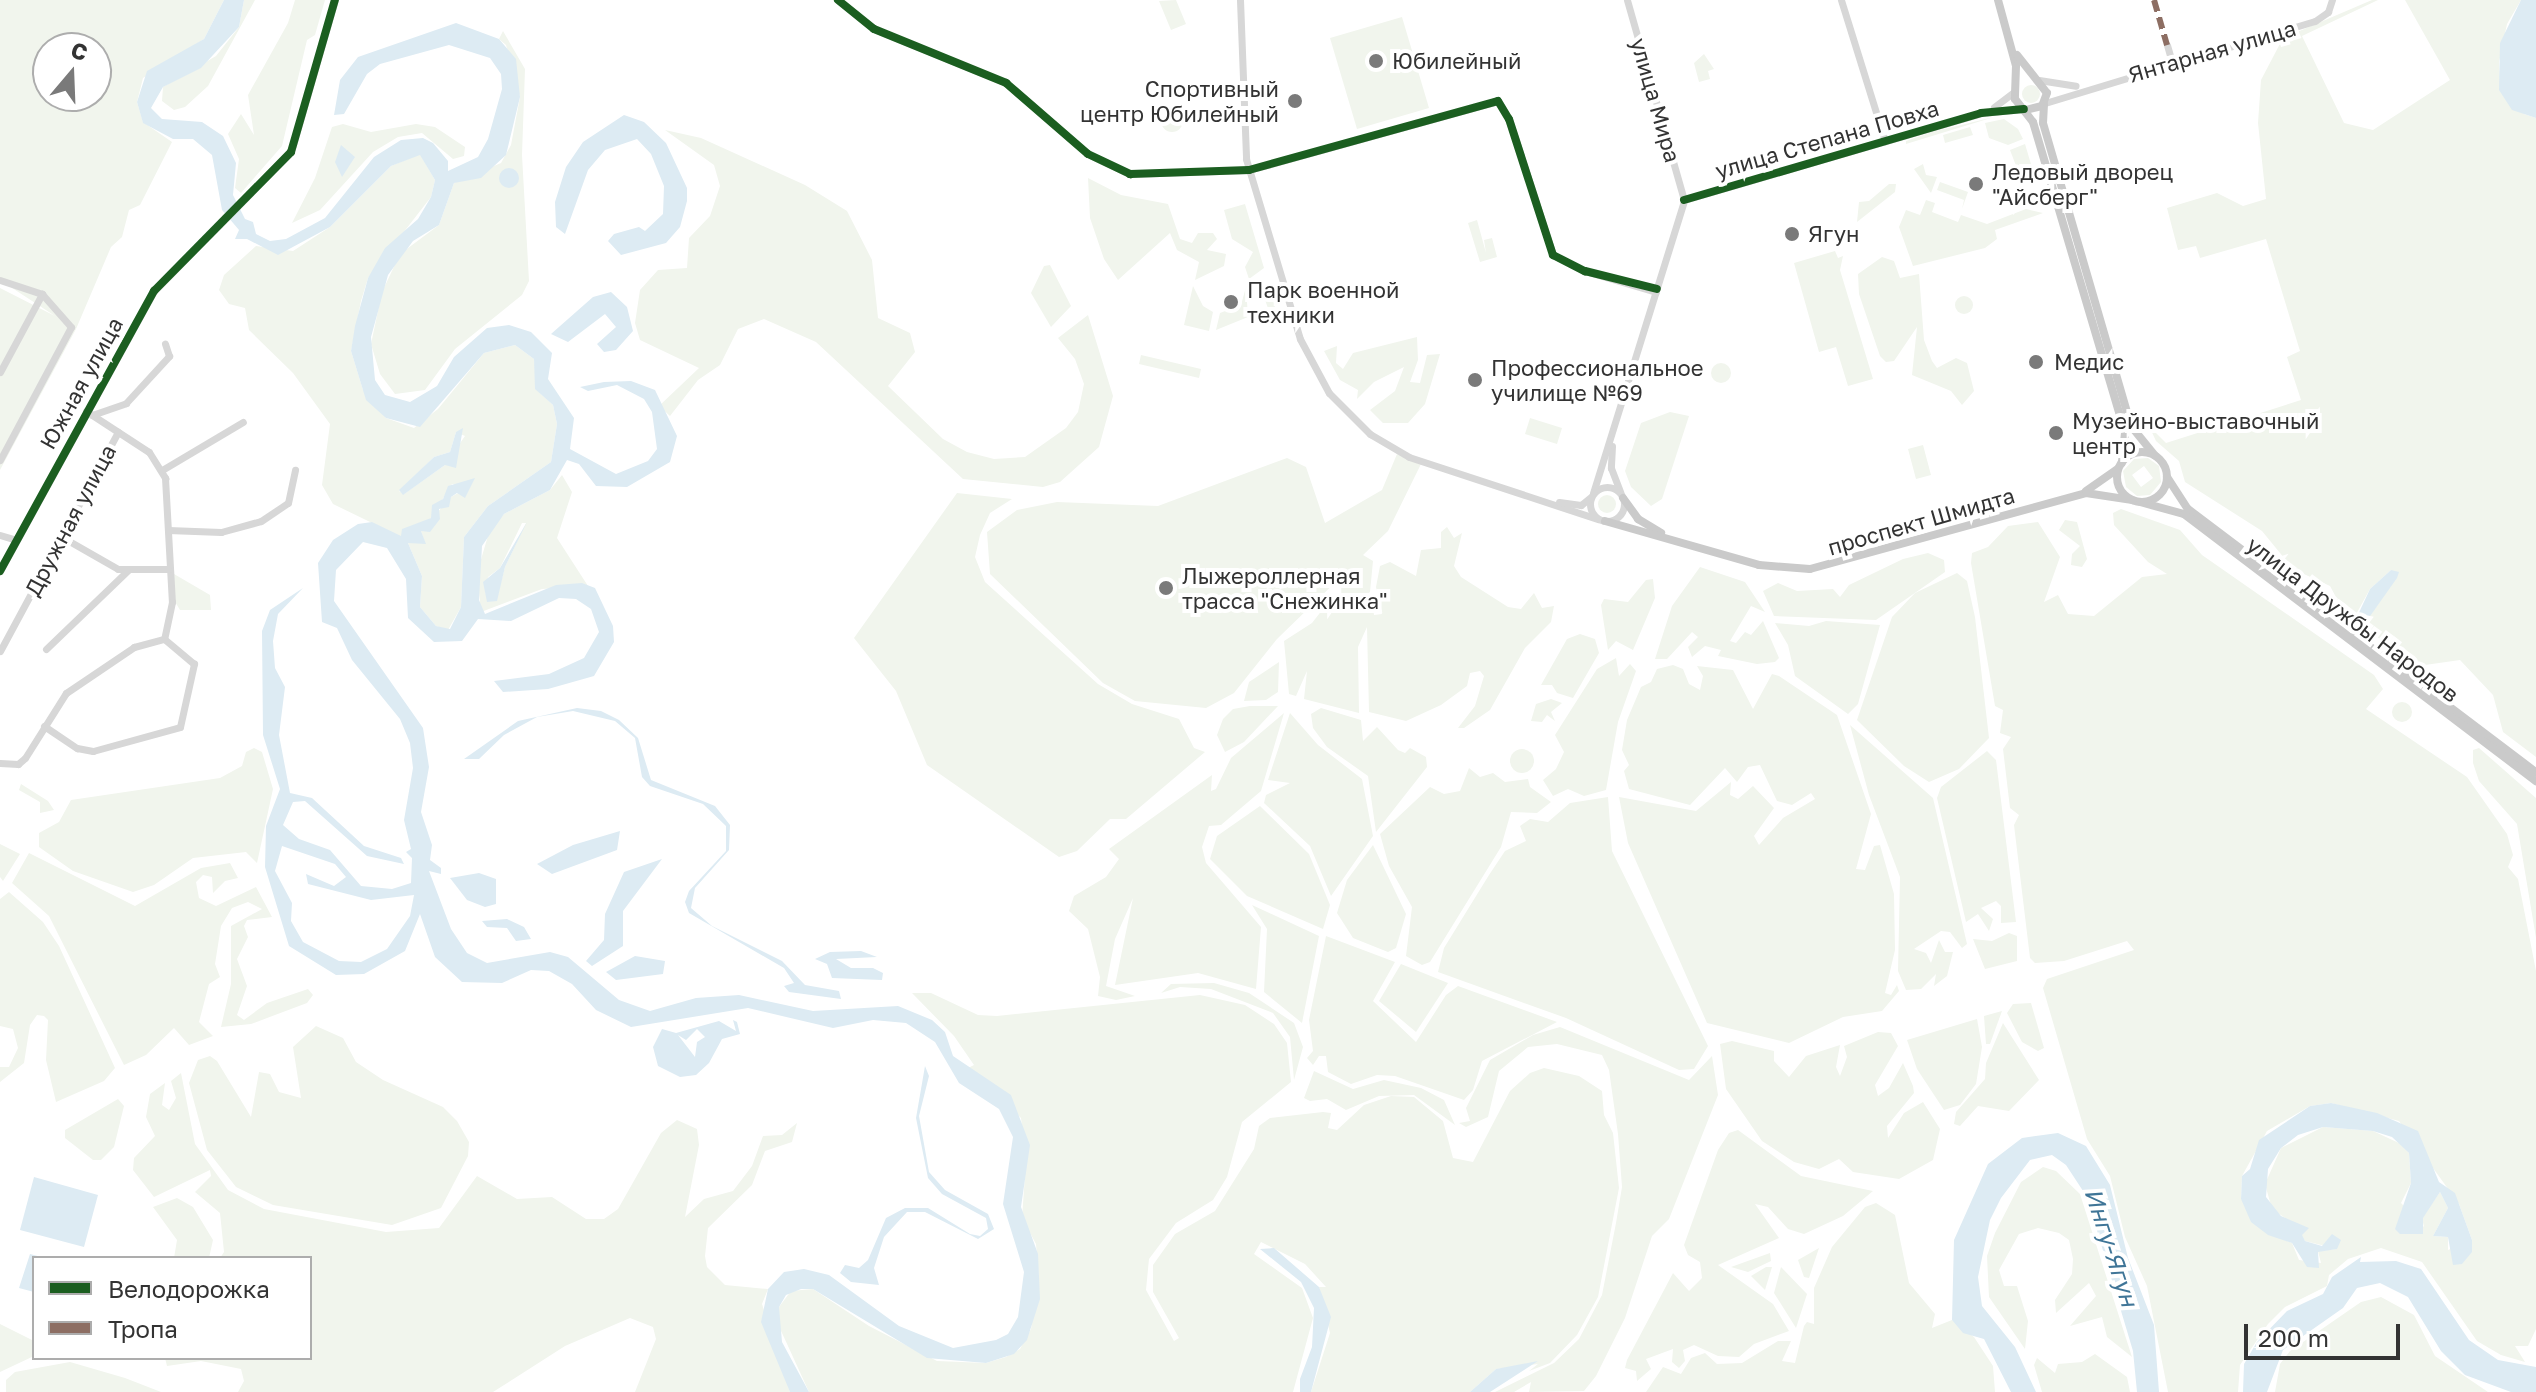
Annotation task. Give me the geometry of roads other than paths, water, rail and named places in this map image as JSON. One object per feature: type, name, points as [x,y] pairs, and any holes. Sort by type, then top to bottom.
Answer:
[{"type":"main road","points":[[1998,0],[2012,48],[2015,89],[2033,122],[2125,433],[2118,484],[2136,501],[2160,494],[2167,477],[2131,426],[2043,123],[2047,90],[2012,48]]},
{"type":"main road","points":[[2015,89],[2023,80],[2038,80]]},
{"type":"main road","points":[[2024,109],[2044,104]]},
{"type":"main road","points":[[2121,464],[2137,453],[2155,456]]},
{"type":"main road","name":"проспект Шмидта","points":[[1601,520],[1759,565],[1819,568],[2073,496],[2102,483],[2121,464]]},
{"type":"main road","name":"улица Дружбы Народов","points":[[2167,477],[2188,509],[2536,772]]},
{"type":"main road","name":"проспект Шмидта","points":[[2073,496],[2105,493],[2136,501]]},
{"type":"main road","name":"проспект Шмидта","points":[[1622,496],[1643,523],[1684,544]]},
{"type":"main road","name":"улица Дружбы Народов","points":[[2136,501],[2184,514],[2536,781]]},
{"type":"street","name":"Южная улица","points":[[0,571],[154,291],[215,227],[252,195],[295,144],[335,0]]},
{"type":"street","points":[[838,0],[874,29],[1012,86],[1088,154],[1112,168],[1150,175],[1249,170],[1488,100],[1501,103],[1553,255],[1585,271],[1656,292]]},
{"type":"street","points":[[1240,0],[1249,170],[1300,339],[1337,402],[1370,434],[1409,457],[1601,520],[1620,515],[1622,496],[1611,468],[1614,433]]},
{"type":"street","name":"улица Мира","points":[[1627,0],[1684,200]]},
{"type":"street","points":[[1841,0],[1885,141]]},
{"type":"street","name":"Янтарная улица","points":[[2094,84],[2315,21],[2328,12],[2332,0]]},
{"type":"street","points":[[2167,45],[2172,63]]},
{"type":"street","points":[[2038,80],[2063,86],[2094,84]]},
{"type":"street","points":[[2044,104],[2094,84]]},
{"type":"street","points":[[1981,113],[2004,103],[2015,89]]},
{"type":"street","points":[[1981,113],[2024,109]]},
{"type":"street","name":"улица Степана Повха","points":[[1684,200],[1981,113]]},
{"type":"street","points":[[1601,520],[1590,509],[1593,494],[1684,200]]},
{"type":"street","points":[[0,460],[71,332],[69,320],[42,294],[1,282]]},
{"type":"street","points":[[0,372],[42,294]]},
{"type":"street","name":"Дружная улица","points":[[89,413],[126,403],[169,356],[165,344]]},
{"type":"street","points":[[89,413],[149,452],[162,470],[171,615],[164,639]]},
{"type":"street","points":[[162,470],[243,422]]},
{"type":"street","name":"Дружная улица","points":[[0,651],[118,432]]},
{"type":"street","points":[[168,530],[221,532],[261,521],[288,503],[295,470]]},
{"type":"street","points":[[1526,494],[1574,505],[1608,487],[1622,496]]},
{"type":"street","points":[[0,535],[16,540]]},
{"type":"street","points":[[62,537],[112,567],[128,570],[168,569]]},
{"type":"street","points":[[46,649],[128,570]]},
{"type":"street","points":[[44,726],[77,748],[93,751],[177,730],[186,716],[194,664],[164,639]]},
{"type":"street","points":[[2,763],[25,758],[71,690],[139,644],[164,639]]},
{"type":"water","points":[[224,0],[244,0],[239,27],[201,68],[163,87],[151,108],[162,119],[202,122],[223,136],[236,163],[233,195],[245,219],[253,222],[256,234],[270,241],[286,239],[325,218],[374,157],[401,140],[423,138],[433,143],[448,161],[448,171],[478,157],[488,139],[502,89],[501,74],[490,58],[449,45],[380,64],[367,74],[344,114],[334,115],[340,80],[358,57],[456,23],[499,39],[516,59],[520,97],[506,155],[481,178],[454,183],[439,225],[413,241],[388,275],[371,337],[375,380],[385,395],[410,402],[437,386],[454,357],[487,328],[509,325],[531,332],[552,353],[548,379],[574,418],[570,449],[616,474],[648,461],[657,449],[652,412],[644,399],[617,385],[588,391],[580,387],[604,382],[631,381],[655,390],[677,436],[670,462],[627,487],[596,486],[579,464],[567,460],[550,490],[504,514],[482,546],[479,600],[485,614],[556,585],[582,583],[595,588],[613,626],[614,642],[594,676],[548,689],[503,692],[494,681],[549,674],[584,658],[599,632],[591,609],[576,599],[559,598],[511,621],[478,619],[462,641],[434,642],[408,618],[406,579],[387,548],[363,542],[336,570],[334,601],[423,728],[429,767],[421,812],[432,845],[430,860],[441,868],[441,874],[429,871],[451,929],[467,953],[487,963],[550,952],[568,957],[619,1000],[650,1011],[696,998],[739,995],[813,1011],[898,1006],[932,1020],[945,1032],[953,1056],[1011,1095],[1030,1145],[1021,1207],[1038,1254],[1040,1299],[1027,1340],[1014,1354],[986,1363],[927,1358],[813,1289],[801,1289],[786,1295],[779,1307],[782,1342],[809,1392],[790,1392],[761,1322],[768,1289],[784,1272],[804,1269],[829,1275],[899,1326],[953,1348],[996,1340],[1008,1334],[1018,1317],[1024,1272],[1003,1204],[1013,1137],[999,1109],[959,1083],[935,1042],[906,1023],[873,1020],[833,1028],[748,1008],[631,1027],[596,1010],[572,984],[549,971],[531,970],[502,983],[462,982],[435,957],[420,914],[405,951],[364,974],[336,975],[289,946],[265,867],[266,826],[280,789],[263,735],[262,631],[270,610],[303,588],[278,614],[273,641],[275,668],[285,687],[279,735],[290,793],[312,798],[364,846],[401,858],[404,864],[367,856],[305,801],[293,802],[283,825],[299,839],[330,850],[361,886],[392,889],[411,883],[412,858],[406,852],[411,849],[404,820],[413,768],[410,743],[400,719],[352,660],[337,628],[322,622],[318,563],[333,540],[358,524],[372,522],[401,536],[402,529],[431,518],[432,505],[443,499],[448,486],[475,478],[465,498],[457,493],[451,497],[449,507],[439,509],[440,519],[430,532],[421,531],[426,544],[408,543],[422,576],[420,607],[436,626],[450,629],[461,607],[464,537],[488,506],[551,462],[557,424],[553,405],[535,389],[534,359],[515,345],[484,353],[420,427],[386,418],[366,400],[351,351],[368,278],[385,248],[418,219],[431,197],[435,180],[420,155],[391,166],[330,227],[278,255],[247,239],[235,239],[239,230],[222,210],[212,155],[193,139],[173,139],[143,123],[137,102],[147,71],[204,39]],"holes":[[[282,846],[335,864],[346,877],[334,886],[306,874],[308,884],[371,900],[414,895],[410,916],[387,949],[361,962],[339,961],[303,942],[291,921],[292,903],[275,871]]]},
{"type":"water","points":[[2521,0],[2536,0],[2536,118],[2512,110],[2499,90],[2500,43]]},
{"type":"water","points":[[624,115],[644,122],[666,143],[687,188],[687,201],[680,227],[666,243],[621,255],[608,241],[614,234],[639,227],[645,231],[663,214],[664,186],[651,154],[637,139],[605,150],[588,170],[565,234],[556,227],[555,202],[566,167],[583,142]]},
{"type":"water","points":[[341,145],[355,157],[342,177],[335,162]]},
{"type":"water","points":[[509,168],[516,171],[519,178],[516,185],[509,188],[502,185],[499,178],[502,171]]},
{"type":"water","points":[[611,292],[627,307],[633,331],[616,350],[604,352],[597,344],[616,327],[605,314],[568,342],[551,334],[593,297]]},
{"type":"water","points":[[463,428],[456,468],[445,465],[403,495],[399,490],[434,457],[450,452],[456,432]]},
{"type":"water","points":[[527,522],[505,567],[497,601],[487,602],[483,582],[500,568]]},
{"type":"water","points":[[2391,570],[2399,572],[2397,578],[2368,619],[2355,621],[2370,589]]},
{"type":"water","points":[[577,708],[601,711],[619,720],[638,738],[651,780],[715,806],[730,825],[729,850],[695,888],[691,908],[712,926],[782,961],[805,985],[839,991],[841,999],[789,992],[784,986],[794,983],[784,968],[689,913],[685,902],[689,891],[726,851],[726,826],[703,804],[650,786],[642,777],[635,738],[615,721],[573,711],[537,717],[504,735],[479,759],[464,759],[518,721]]},
{"type":"water","points":[[620,831],[617,850],[552,874],[537,864],[573,845]]},
{"type":"water","points":[[662,859],[623,911],[623,946],[592,966],[586,961],[604,940],[605,914],[624,872]]},
{"type":"water","points":[[479,873],[496,879],[496,904],[485,907],[467,900],[450,878]]},
{"type":"water","points":[[507,919],[524,927],[531,939],[516,941],[507,928],[487,927],[482,921]]},
{"type":"water","points":[[861,951],[877,957],[836,959],[851,968],[873,968],[883,973],[882,980],[832,978],[827,964],[815,959],[830,952]]},
{"type":"water","points":[[635,956],[665,961],[663,974],[616,980],[606,972]]},
{"type":"water","points":[[733,1020],[737,1022],[740,1034],[722,1039],[709,1063],[696,1075],[680,1077],[658,1066],[653,1047],[662,1029],[676,1033],[719,1021],[736,1031]],"holes":[[[697,1029],[705,1037],[697,1042],[695,1057],[678,1035],[686,1040]]]},
{"type":"water","points":[[925,1066],[929,1076],[919,1116],[929,1172],[945,1190],[988,1214],[994,1229],[978,1239],[925,1212],[907,1212],[884,1237],[874,1268],[879,1285],[851,1282],[840,1273],[845,1265],[859,1268],[868,1260],[886,1218],[905,1208],[928,1208],[970,1234],[980,1236],[988,1229],[986,1218],[942,1194],[928,1178],[916,1118]]},
{"type":"water","points":[[2331,1103],[2377,1113],[2418,1131],[2439,1182],[2455,1193],[2472,1240],[2472,1252],[2462,1264],[2453,1265],[2448,1237],[2433,1236],[2448,1208],[2440,1192],[2423,1218],[2423,1234],[2400,1234],[2395,1229],[2411,1183],[2409,1153],[2392,1137],[2373,1131],[2323,1127],[2298,1135],[2281,1148],[2268,1169],[2266,1197],[2281,1216],[2309,1228],[2302,1235],[2305,1241],[2322,1246],[2332,1234],[2341,1240],[2337,1249],[2318,1252],[2319,1268],[2307,1267],[2292,1243],[2268,1235],[2251,1222],[2241,1199],[2242,1176],[2250,1169],[2259,1140],[2310,1106]]},
{"type":"water","name":"Ингу-Ягун","points":[[2058,1133],[2086,1146],[2110,1185],[2128,1258],[2154,1325],[2159,1392],[2137,1392],[2133,1351],[2087,1197],[2066,1165],[2052,1155],[2030,1160],[2001,1198],[1990,1220],[1978,1277],[1982,1306],[2015,1347],[2036,1392],[2011,1392],[1984,1339],[1963,1333],[1952,1320],[1954,1240],[1988,1164],[2022,1138]]},
{"type":"water","points":[[34,1177],[98,1195],[84,1247],[20,1230]]},
{"type":"water","points":[[1274,1248],[1319,1287],[1331,1317],[1311,1392],[1300,1392],[1300,1379],[1312,1347],[1314,1308],[1301,1282],[1260,1249]]},
{"type":"water","points":[[30,1254],[38,1256],[32,1256],[32,1291],[19,1288]]},
{"type":"water","points":[[2361,1257],[2360,1262],[2396,1261],[2421,1269],[2469,1340],[2498,1360],[2536,1367],[2536,1392],[2511,1392],[2465,1375],[2441,1351],[2408,1297],[2380,1283],[2357,1288],[2343,1308],[2283,1350],[2267,1392],[2243,1392],[2244,1364],[2257,1342],[2287,1311],[2323,1294],[2332,1277]]},
{"type":"water","points":[[1538,1361],[1490,1392],[1470,1392],[1496,1369]]},
{"type":"place","name":"Юбилейный","points":[[1376,61]]},
{"type":"place","name":"Спортивный центр Юбилейный","points":[[1295,101]]},
{"type":"place","name":"Ледовый дворец \"Айсберг\"","points":[[1976,184]]},
{"type":"place","name":"Ягун","points":[[1792,234]]},
{"type":"place","name":"Парк военной техники","points":[[1231,302]]},
{"type":"place","name":"Медис","points":[[2036,362]]},
{"type":"place","name":"Профессиональное училище №69","points":[[1475,380]]},
{"type":"place","name":"Музейно-выставочный центр","points":[[2056,433]]},
{"type":"place","name":"Лыжероллерная трасса \"Снежинка\"","points":[[1166,588]]}]
